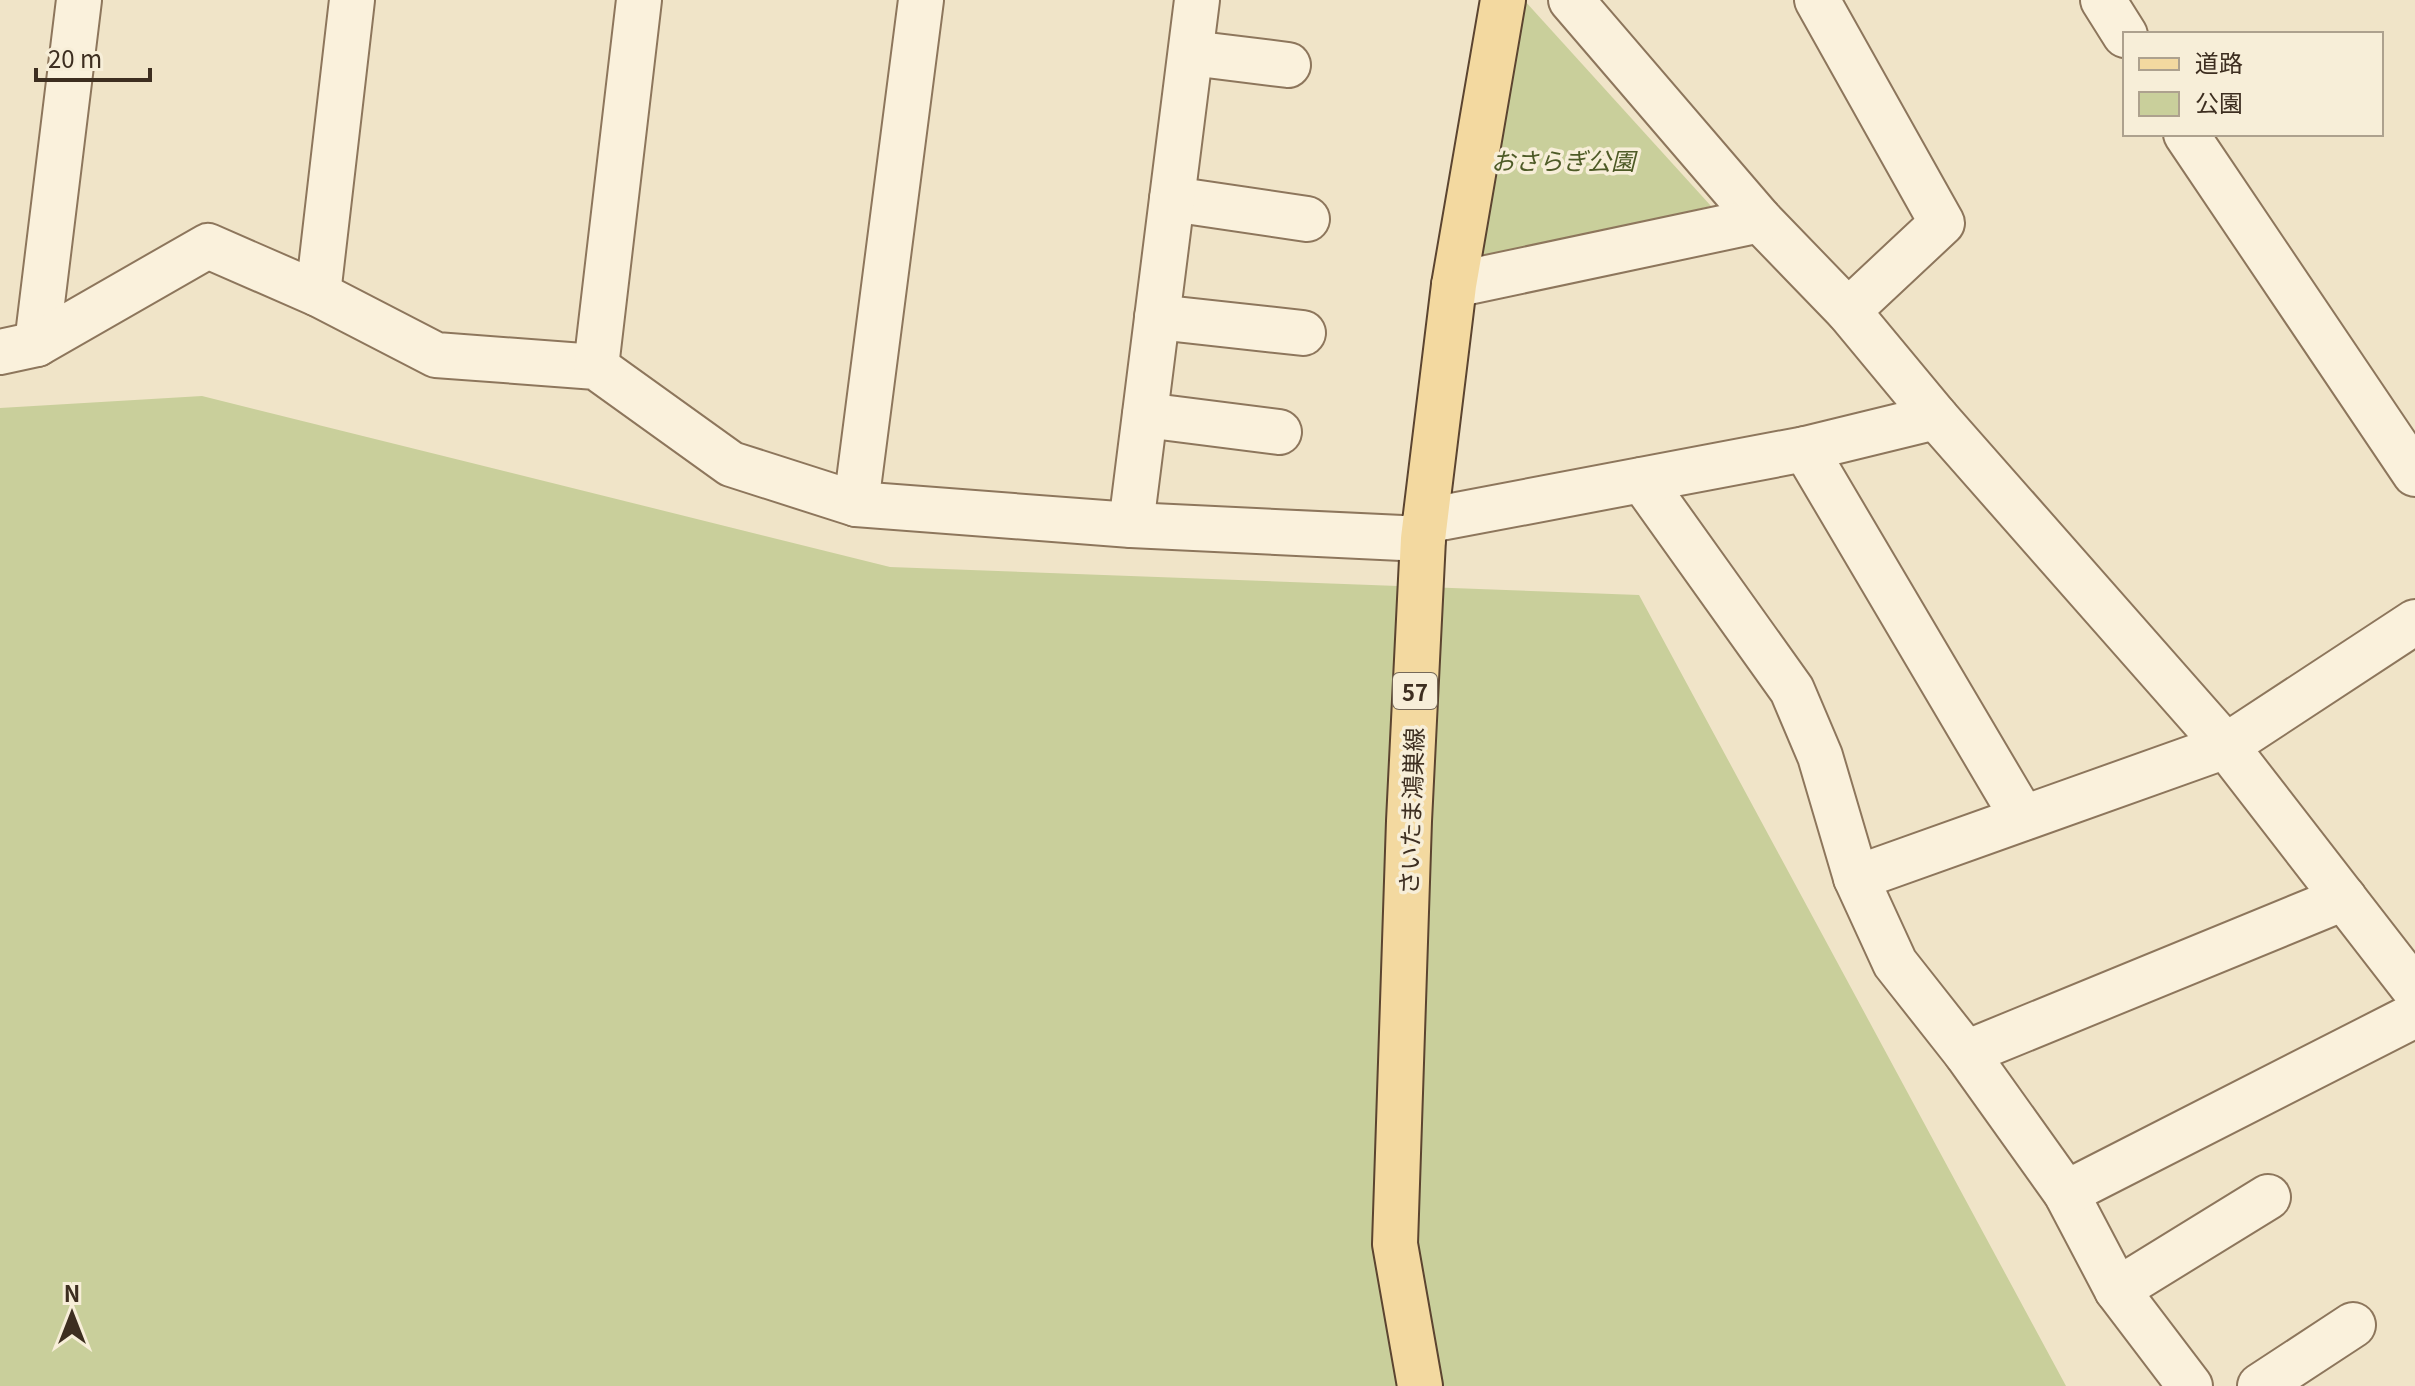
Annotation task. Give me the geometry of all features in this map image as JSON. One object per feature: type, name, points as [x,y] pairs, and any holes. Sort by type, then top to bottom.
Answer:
[{"type":"main road","name":"さいたま鴻巣線","points":[[1420,1386],[1395,1244],[1409,821],[1424,530],[1454,285],[1503,0]]},
{"type":"street","points":[[18,348],[79,0]]},
{"type":"street","points":[[318,294],[352,0]]},
{"type":"street","points":[[596,367],[639,0]]},
{"type":"street","points":[[856,504],[921,0]]},
{"type":"street","points":[[1131,525],[1197,0]]},
{"type":"street","points":[[1571,0],[1760,220],[1848,311],[1936,417],[2226,746],[2415,990]]},
{"type":"street","points":[[1817,0],[1942,223],[1848,311]]},
{"type":"street","points":[[2103,0],[2123,32]]},
{"type":"street","points":[[1191,53],[1288,65]]},
{"type":"street","points":[[2187,136],[2415,474]]},
{"type":"street","points":[[1172,199],[1307,219]]},
{"type":"street","points":[[1454,285],[1760,220]]},
{"type":"street","points":[[18,348],[208,246],[318,294],[436,355],[596,367],[731,464],[856,504],[1131,525],[1424,530],[1642,480],[1805,449],[1936,417]]},
{"type":"street","points":[[1157,317],[1303,333]]},
{"type":"street","points":[[1145,415],[1279,432]]},
{"type":"street","points":[[1805,449],[2023,818]]},
{"type":"street","points":[[1642,480],[1792,690],[1820,756],[1856,878],[1895,963],[1966,1053],[2066,1193],[2117,1290],[2190,1386]]},
{"type":"street","points":[[1856,878],[2226,746],[2415,622]]},
{"type":"street","points":[[1966,1053],[2344,898]]},
{"type":"street","points":[[2066,1193],[2415,1015]]},
{"type":"street","points":[[2117,1290],[2268,1197]]},
{"type":"street","points":[[2260,1386],[2353,1325]]},
{"type":"green space","name":"おさらぎ公園","points":[[1524,0],[1711,206],[1467,263]]},
{"type":"green space","points":[[202,396],[890,567],[1639,595],[2066,1386],[0,1386],[0,408]]}]
